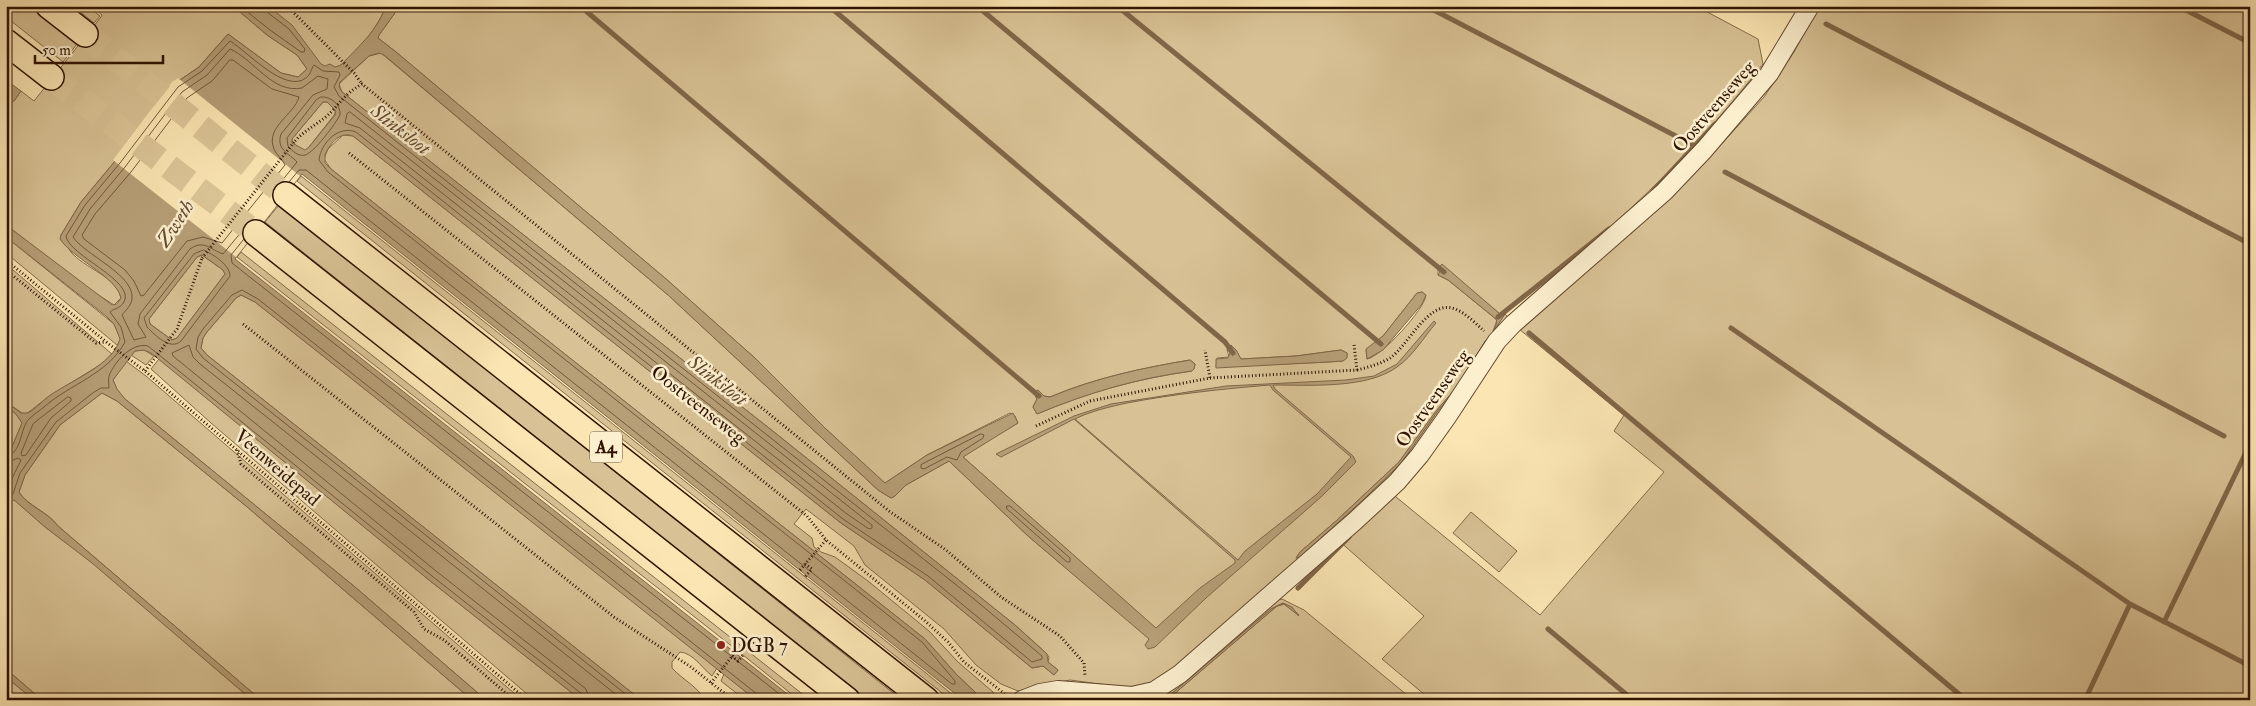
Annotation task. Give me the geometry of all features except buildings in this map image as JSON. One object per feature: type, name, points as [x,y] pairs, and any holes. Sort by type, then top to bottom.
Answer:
[{"type":"highway","points":[[49,6],[85,34]]},
{"type":"highway","points":[[6,42],[51,77]]},
{"type":"highway","name":"A4","points":[[286,195],[926,700]]},
{"type":"highway","name":"A4","points":[[256,233],[847,700]]},
{"type":"street","name":"Oostveenseweg","points":[[1022,700],[1040,693],[1058,690],[1087,691],[1121,697],[1142,695],[1168,683],[1194,663],[1397,482],[1420,455],[1498,341],[1513,324],[1664,192],[1698,157],[1769,74],[1810,6]]},
{"type":"path","points":[[287,6],[354,73],[362,84],[889,511],[946,550],[1002,597],[1060,636],[1084,663],[1087,691]]},
{"type":"path","points":[[145,371],[173,334],[202,258],[295,142],[332,110],[346,93],[362,84]]},
{"type":"path","name":"Oostveenseweg","points":[[349,153],[807,516],[826,540],[924,620],[948,642],[964,662],[1012,700]]},
{"type":"path","name":"Veenweidepad","points":[[6,260],[110,346],[145,371],[527,700]]},
{"type":"path","points":[[6,270],[96,343],[106,342]]},
{"type":"path","points":[[1036,426],[1090,401],[1210,378],[1357,370],[1370,367],[1391,357],[1429,315],[1444,308],[1452,308],[1462,313],[1498,341]]},
{"type":"path","points":[[243,324],[614,617],[691,667],[733,700]]},
{"type":"path","points":[[1354,345],[1357,370]]},
{"type":"path","points":[[1205,350],[1210,378]]},
{"type":"path","points":[[237,449],[240,464],[414,612],[424,629],[444,640],[514,700]]},
{"type":"path","points":[[800,570],[826,540]]},
{"type":"path","points":[[805,564],[812,569],[805,577]]},
{"type":"path","points":[[711,683],[737,650]]},
{"type":"path","points":[[732,656],[738,661],[743,655]]},
{"type":"shaded area","points":[[6,6],[28,6],[77,44],[63,62],[6,17]]},
{"type":"shaded area","points":[[73,6],[87,6],[100,16],[94,23]]},
{"type":"shaded area","points":[[91,6],[233,6],[267,35],[297,55],[307,69],[298,77],[281,73],[228,34],[199,67],[174,84],[81,202],[61,235],[77,258],[106,278],[118,290],[121,298],[114,305],[89,289],[6,225],[6,136],[12,127],[6,118],[6,105],[14,101],[21,91],[34,101],[101,17],[102,15]]},
{"type":"shaded area","points":[[241,6],[386,6],[373,30],[353,55],[339,66],[324,70]]},
{"type":"shaded area","points":[[400,6],[1696,6],[1758,39],[1763,64],[1717,120],[1642,198],[1561,269],[1500,314],[1441,265],[1438,269],[1438,275],[1448,280],[1497,320],[1493,331],[1505,314],[1511,320],[1488,339],[1492,342],[1491,347],[1458,396],[1406,466],[1369,503],[1306,559],[1298,562],[1185,665],[1163,680],[1152,685],[1129,688],[1070,680],[1018,691],[1001,684],[976,665],[944,629],[865,565],[854,546],[806,509],[794,524],[812,538],[814,547],[821,552],[835,557],[868,581],[929,631],[958,662],[993,692],[997,700],[977,700],[975,692],[925,639],[331,169],[324,159],[328,149],[343,135],[353,136],[841,523],[925,580],[1032,668],[1043,666],[1054,675],[1058,670],[1048,662],[1049,657],[1045,652],[1015,625],[774,432],[342,92],[339,84],[369,56],[381,53],[668,295],[878,490],[891,498],[906,485],[949,461],[1028,536],[1150,639],[1155,628],[962,456],[1018,423],[1015,416],[1010,413],[927,455],[885,483],[826,429],[756,359],[665,278],[378,38]],"holes":[[[1422,292],[1426,295],[1424,302],[1411,321],[1392,342],[1367,359],[1366,350],[1383,336],[1417,293]],[[1486,340],[1454,392],[1437,412],[1401,463],[1364,499],[1296,558],[1300,552],[1399,462],[1436,411],[1457,387]],[[1231,345],[1241,359],[1296,356],[1341,350],[1347,353],[1347,357],[1343,361],[1216,367],[1217,358],[1229,357],[1227,349]],[[1190,360],[1195,364],[1192,371],[1113,387],[1037,414],[1033,407],[1037,399],[1034,393],[1038,390],[1044,396],[1050,397],[1101,379]]]},
{"type":"shaded area","points":[[1819,6],[2250,6],[2250,700],[1431,700],[1382,659],[1424,616],[1338,540],[1390,492],[1540,615],[1664,472],[1614,431],[1624,415],[1519,329],[1636,229],[1709,158],[1764,97],[1794,52]]},
{"type":"shaded area","points":[[323,102],[327,102],[335,110],[335,114],[305,151],[292,143],[292,139]]},
{"type":"shaded area","points":[[301,176],[959,700],[951,700],[297,181]]},
{"type":"shaded area","points":[[279,205],[902,700],[867,700],[265,222]]},
{"type":"shaded area","points":[[6,237],[114,324],[121,339],[117,345],[6,253]]},
{"type":"shaded area","points":[[241,252],[810,700],[799,700],[237,257]]},
{"type":"shaded area","points":[[202,255],[223,270],[225,274],[177,338],[172,340],[150,324],[149,319],[197,257]]},
{"type":"shaded area","points":[[6,264],[112,354],[103,363],[48,397],[25,415],[6,402]]},
{"type":"shaded area","points":[[241,295],[255,302],[717,668],[712,676],[689,655],[680,652],[672,662],[672,668],[698,691],[705,700],[641,700],[207,355],[201,348],[203,338],[236,298]]},
{"type":"shaded area","points":[[144,350],[154,356],[146,365],[131,355],[135,351]]},
{"type":"shaded area","points":[[159,359],[429,580],[581,700],[534,700],[211,423],[151,369]]},
{"type":"shaded area","points":[[126,361],[146,376],[522,700],[486,700],[355,587],[125,399],[117,390],[113,380]]},
{"type":"shaded area","points":[[102,393],[117,401],[246,506],[472,700],[261,700],[58,526],[49,516],[27,501],[19,492],[25,475],[60,425]]},
{"type":"shaded area","points":[[6,406],[16,414],[22,423],[12,447],[6,454]]},
{"type":"shaded area","points":[[14,499],[45,527],[92,562],[252,700],[42,700],[6,669],[6,504]]},
{"type":"shaded area","points":[[1471,512],[1517,551],[1499,572],[1453,533]]},
{"type":"shaded area","points":[[1282,599],[1304,610],[1413,700],[1167,700],[1277,606],[1271,609],[1164,700],[1150,700],[1278,600]]},
{"type":"shaded area","points":[[724,674],[756,700],[745,700],[721,681]]},
{"type":"shaded area","points":[[6,677],[34,700],[6,700]]},
{"type":"water","name":"Zweth","points":[[233,6],[268,6],[292,25],[321,64],[325,66],[330,64],[335,67],[341,65],[367,38],[378,23],[386,6],[400,6],[378,38],[665,278],[756,359],[826,429],[885,483],[927,455],[1013,413],[1018,423],[963,457],[1156,628],[1200,588],[1235,563],[1235,560],[1074,419],[1001,457],[996,454],[1074,416],[1111,404],[1226,386],[1346,380],[1374,376],[1397,364],[1434,321],[1436,323],[1408,357],[1397,367],[1385,374],[1370,379],[1338,384],[1273,385],[1275,389],[1353,456],[1356,462],[1321,497],[1206,598],[1155,647],[1148,649],[1145,645],[1149,639],[1028,536],[949,461],[906,485],[891,498],[878,490],[668,295],[384,55],[379,53],[369,56],[340,82],[339,87],[342,92],[774,432],[1015,625],[1047,654],[1048,662],[1058,670],[1054,675],[1043,666],[1032,668],[925,580],[841,523],[353,136],[344,135],[336,139],[325,154],[325,163],[331,169],[925,639],[975,692],[977,699],[963,700],[302,174],[235,259],[795,700],[756,700],[255,302],[241,295],[236,298],[203,338],[201,348],[207,355],[641,700],[581,700],[429,580],[151,353],[144,350],[135,351],[113,380],[125,399],[355,587],[486,700],[472,700],[246,506],[117,401],[102,393],[60,425],[25,475],[19,492],[27,502],[49,516],[58,526],[261,700],[252,700],[92,563],[45,527],[14,500],[6,504],[6,454],[12,447],[22,423],[16,414],[6,406],[6,402],[21,413],[28,413],[49,396],[100,365],[116,348],[120,339],[114,324],[106,316],[6,237],[6,225],[112,305],[117,304],[121,298],[118,290],[103,275],[66,247],[60,239],[61,235],[81,202],[174,84],[199,67],[228,34],[281,73],[298,77],[307,69],[297,55],[267,35]],"holes":[[[323,102],[327,102],[336,111],[335,115],[305,150],[292,143],[292,139]],[[202,255],[223,270],[225,274],[177,338],[172,340],[150,324],[149,319],[197,257]],[[1270,385],[1273,390],[1351,457],[1317,494],[1245,551],[1238,560],[1075,419],[1094,411],[1127,403],[1216,390]]]},
{"type":"water","points":[[6,80],[21,91],[14,101],[6,105]]},
{"type":"water","points":[[1442,264],[1500,314],[1502,312],[1505,314],[1494,331],[1496,319],[1448,280],[1438,275],[1440,272],[1438,269]]},
{"type":"water","points":[[1422,292],[1426,295],[1422,304],[1383,350],[1367,359],[1366,349],[1383,336],[1417,293]]},
{"type":"water","points":[[1486,340],[1454,392],[1437,412],[1401,463],[1300,557],[1296,558],[1300,552],[1399,462],[1436,411],[1457,387]]},
{"type":"water","points":[[1230,345],[1236,350],[1241,359],[1296,356],[1341,350],[1347,353],[1347,358],[1343,361],[1216,368],[1216,359],[1228,358],[1230,353],[1227,349]]},
{"type":"water","points":[[1190,360],[1195,364],[1192,371],[1113,387],[1037,414],[1033,407],[1037,399],[1034,393],[1038,390],[1044,396],[1050,397],[1084,384],[1119,374]]},
{"type":"water","points":[[1283,603],[1292,607],[1299,616],[1284,604],[1277,606]]},
{"type":"water","points":[[1277,606],[1167,700],[1164,700],[1271,609]]},
{"type":"water","points":[[6,669],[42,700],[34,700],[6,677]]},
{"type":"pier","points":[[178,78],[300,176],[236,257],[113,160],[172,82]]},
{"type":"waterway","points":[[580,6],[1039,396]]},
{"type":"waterway","points":[[829,6],[1225,342],[1233,353]]},
{"type":"waterway","points":[[977,6],[1381,344]]},
{"type":"waterway","points":[[1117,6],[1444,272]]},
{"type":"waterway","points":[[1426,6],[1695,146]]},
{"type":"waterway","points":[[2178,6],[2250,43]]},
{"type":"waterway","points":[[1826,24],[2250,244]]},
{"type":"waterway","points":[[1653,191],[1715,124]]},
{"type":"waterway","points":[[1725,172],[2224,436]]},
{"type":"waterway","points":[[1498,317],[1609,229]]},
{"type":"waterway","points":[[1731,328],[2130,604],[2250,666]]},
{"type":"waterway","points":[[1529,333],[1966,700]]},
{"type":"waterway","points":[[2164,622],[2250,444]]},
{"type":"waterway","points":[[1298,588],[1349,537]]},
{"type":"waterway","points":[[2085,700],[2130,604]]},
{"type":"waterway","points":[[1548,629],[1633,700]]},
{"type":"tunnel","points":[[85,34],[286,195]]},
{"type":"tunnel","points":[[51,77],[256,233]]},
{"type":"place","name":"DGB 7","points":[[721,645]]},
{"type":"water label","name":"Slinksloot","points":[[401,129]]},
{"type":"water label","name":"Slinksloot","points":[[718,380]]}]
